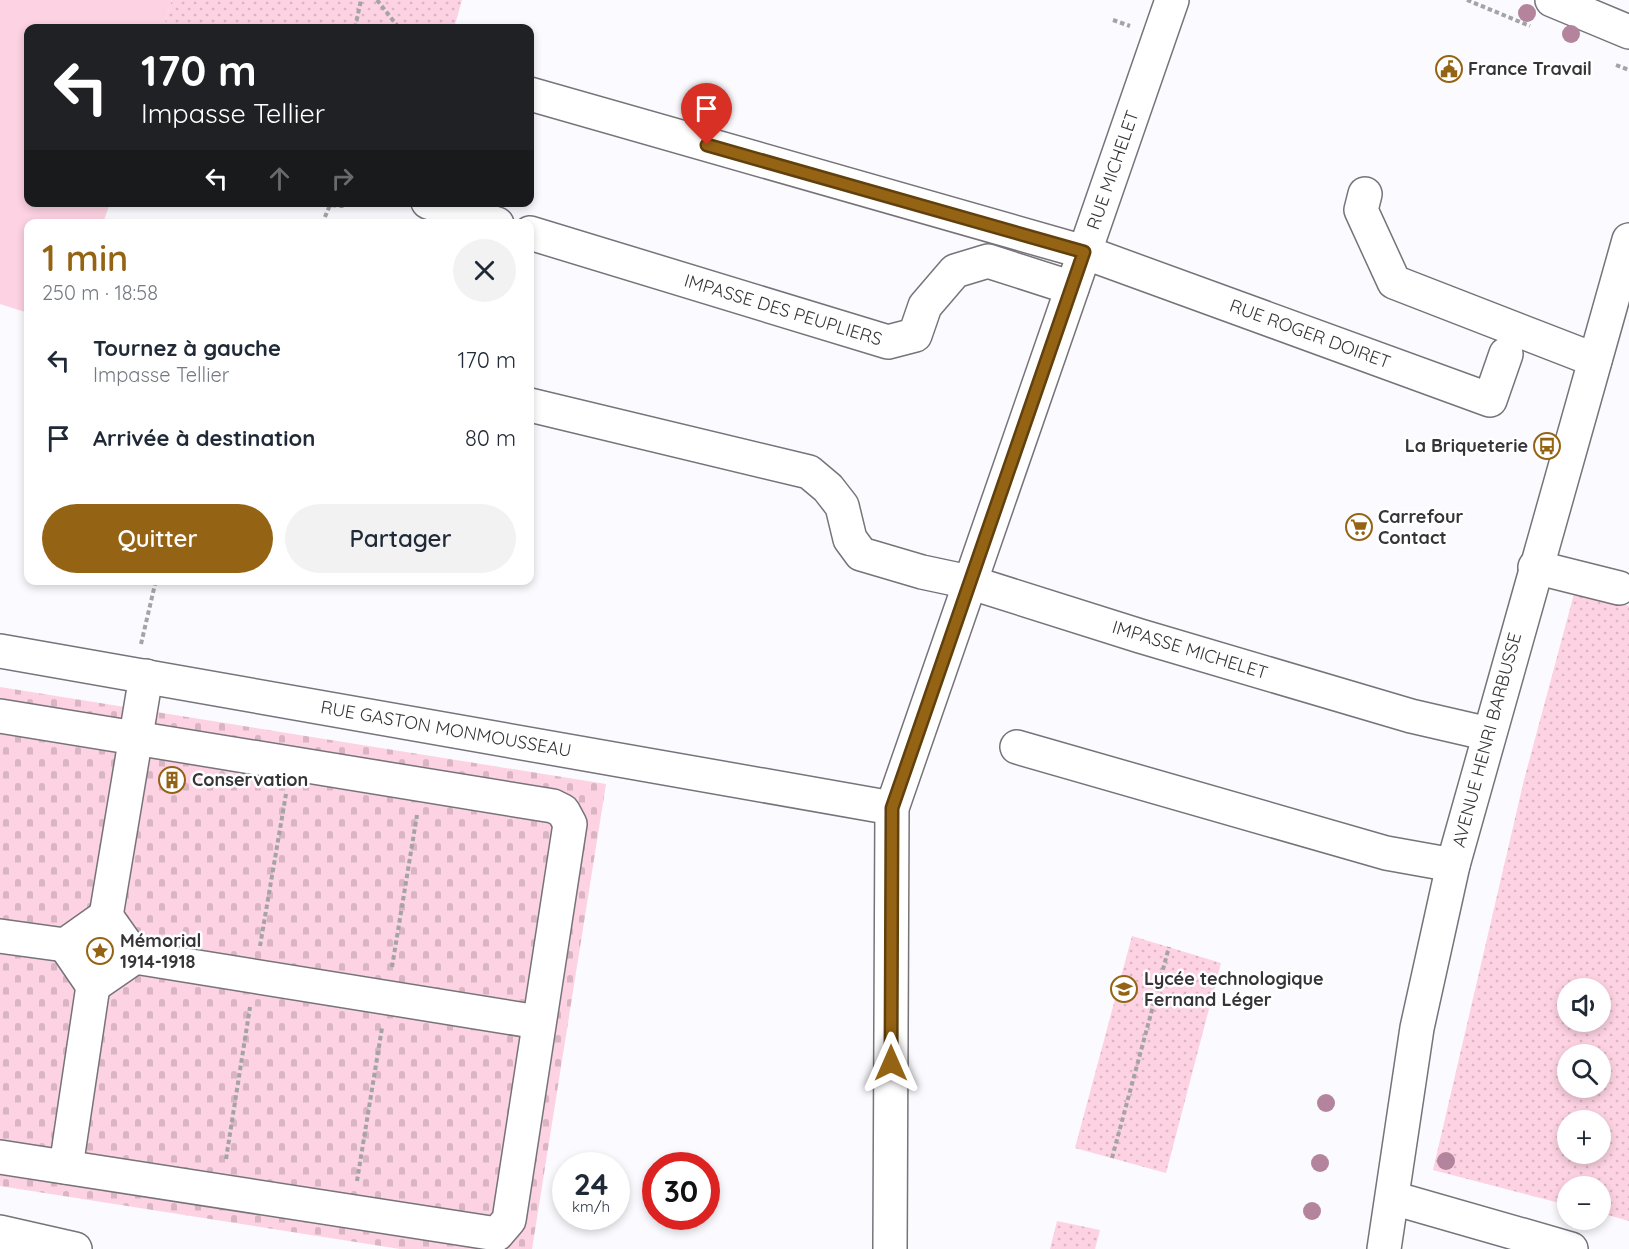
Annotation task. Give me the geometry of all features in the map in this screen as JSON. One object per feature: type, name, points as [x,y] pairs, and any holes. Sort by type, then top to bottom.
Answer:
[{"type":"street","name":"RUE MICHELET","points":[[890,1249],[892,808],[1172,0]]},
{"type":"street","points":[[1552,0],[1629,32]]},
{"type":"street","points":[[534,95],[1084,252]]},
{"type":"street","points":[[1365,194],[1361,210],[1394,282],[1595,360]]},
{"type":"street","points":[[444,207],[481,219]]},
{"type":"street","name":"IMPASSE DES PEUPLIERS","points":[[534,234],[888,342],[915,335],[925,306],[955,271],[988,261],[1072,288]]},
{"type":"street","name":"AVENUE HENRI BARBUSSE","points":[[1384,1249],[1418,1028],[1453,865],[1535,567],[1629,240]]},
{"type":"street","name":"RUE ROGER DOIRET","points":[[1084,252],[1490,400],[1506,354]]},
{"type":"street","name":"IMPASSE MICHELET","points":[[534,406],[809,472],[828,488],[842,506],[850,539],[861,554],[922,572],[969,582],[1140,636],[1411,716],[1489,734]]},
{"type":"street","points":[[1535,567],[1619,588]]},
{"type":"street","name":"RUE GASTON MONMOUSSEAU","points":[[0,651],[892,808]]},
{"type":"street","points":[[135,957],[106,916],[135,738],[140,676]]},
{"type":"street","points":[[0,716],[553,806],[568,816],[569,836],[538,1022],[509,1220],[497,1234],[0,1157]]},
{"type":"street","points":[[1017,747],[1386,853],[1453,865]]},
{"type":"street","points":[[0,936],[65,945],[106,916]]},
{"type":"street","points":[[65,945],[93,986],[66,1167]]},
{"type":"street","points":[[93,986],[135,957],[538,1022]]},
{"type":"street","points":[[1393,1198],[1571,1249]]},
{"type":"street","points":[[0,1232],[75,1249]]},
{"type":"path","points":[[356,24],[360,0]]},
{"type":"path","points":[[377,0],[396,24]]},
{"type":"path","points":[[140,676],[155,585]]},
{"type":"path","points":[[1112,1158],[1169,947]]},
{"type":"green space","points":[[0,0],[172,0],[164,24],[24,24],[24,207],[109,207],[104,219],[24,219],[24,312],[0,304]]},
{"type":"green space","points":[[172,0],[462,0],[455,24],[164,24]]},
{"type":"green space","points":[[1575,590],[1629,606],[1629,1221],[1611,1216],[1611,1176],[1557,1176],[1557,1202],[1433,1170],[1524,780]]},
{"type":"green space","points":[[0,687],[606,784],[532,1249],[400,1249],[0,1186]]},
{"type":"green space","points":[[1132,936],[1221,963],[1166,1173],[1075,1148]]},
{"type":"green space","points":[[1057,1221],[1100,1230],[1095,1249],[1050,1249]]},
{"type":"place","name":"France Travail","points":[[1449,69]]},
{"type":"place","name":"La Briqueterie","points":[[1547,446]]},
{"type":"place","name":"Carrefour Contact","points":[[1359,527]]},
{"type":"place","name":"Conservation","points":[[172,780]]},
{"type":"place","name":"Mémorial 1914-1918","points":[[100,951]]},
{"type":"place","name":"Lycée technologique Fernand Léger","points":[[1124,989]]},
{"type":"route","points":[[707,145],[1084,252],[892,808],[891,1063]]}]
